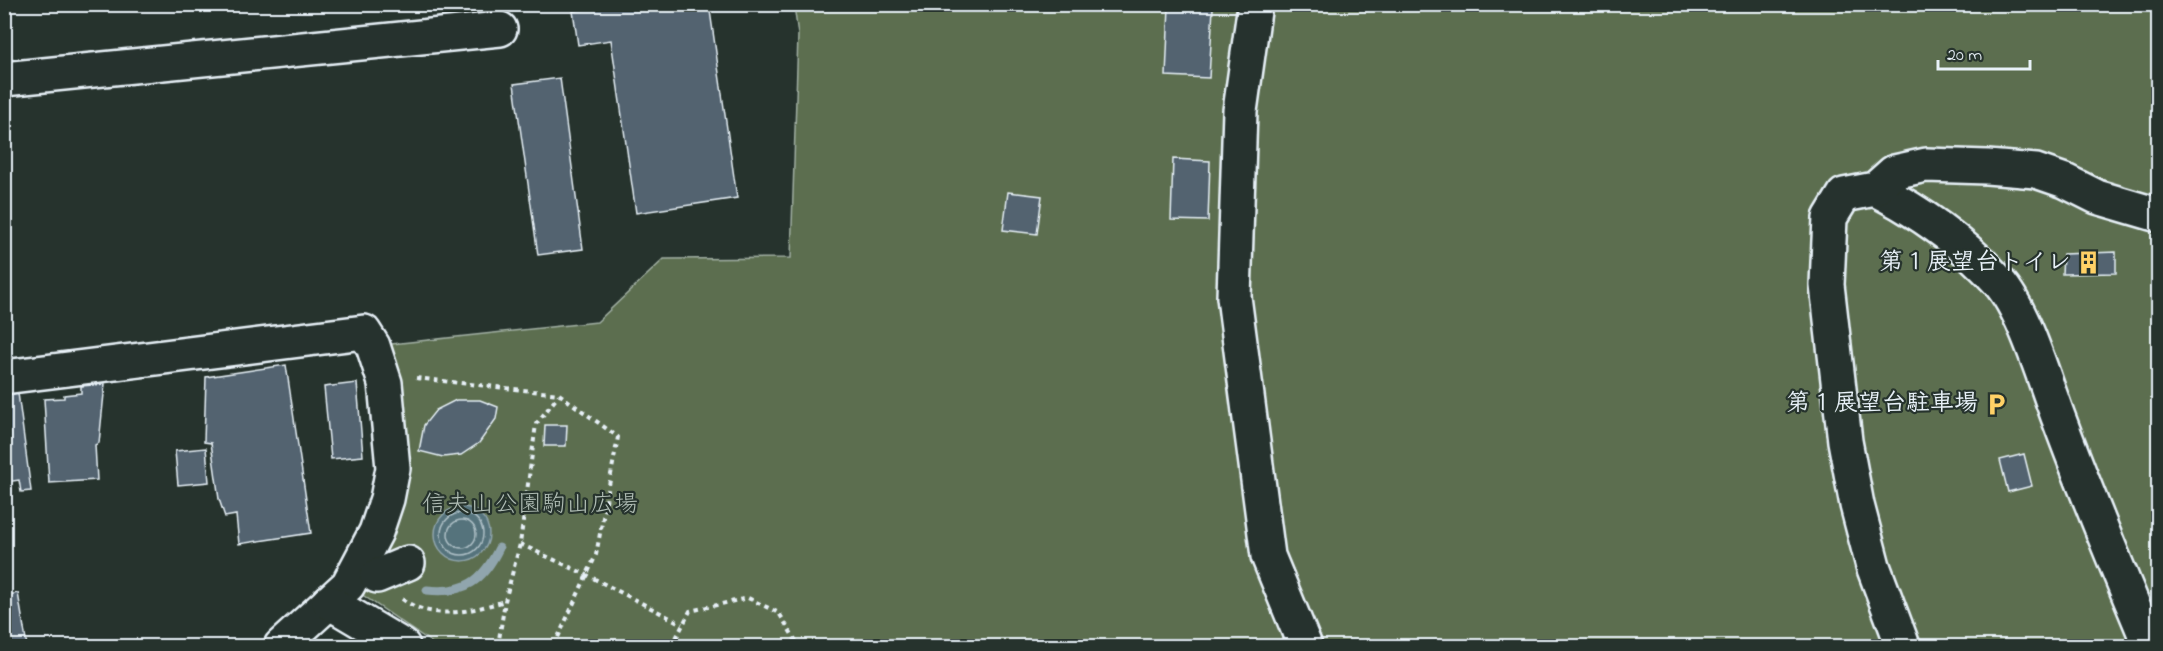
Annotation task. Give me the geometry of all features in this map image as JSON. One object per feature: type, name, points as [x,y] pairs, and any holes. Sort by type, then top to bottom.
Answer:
[{"type":"street","points":[[1256,4],[1240,111],[1234,297],[1268,556],[1305,646]]},
{"type":"street","points":[[4,80],[500,29]]},
{"type":"street","points":[[1903,646],[1874,566],[1857,505],[1845,441],[1827,285],[1830,218],[1845,195],[1875,189],[1894,172],[1926,165],[2036,171],[2065,181],[2097,197],[2158,215]]},
{"type":"street","points":[[1875,189],[1917,211],[1958,243],[1999,282],[2023,324],[2093,511],[2150,646]]},
{"type":"street","points":[[4,377],[364,332],[373,346],[382,375],[393,468],[387,499],[376,532],[348,585],[281,646]]},
{"type":"street","points":[[377,576],[408,563]]},
{"type":"street","points":[[329,602],[403,646]]},
{"type":"path","points":[[382,375],[559,394],[618,437],[596,555],[554,646]]},
{"type":"path","points":[[498,646],[505,601],[520,544],[536,424],[559,394]]},
{"type":"path","points":[[520,544],[587,575],[682,624]]},
{"type":"path","points":[[672,646],[690,612],[748,598],[779,613],[799,646]]},
{"type":"green space","name":"信夫山公園駒山広場","points":[[794,5],[2158,5],[2158,646],[437,646],[348,585],[387,499],[373,346],[597,322],[664,259],[791,258],[798,35]]},
{"type":"water","points":[[457,507],[467,507],[477,511],[485,519],[489,534],[485,549],[477,557],[467,561],[457,561],[447,557],[439,549],[435,539],[435,529],[439,519],[447,511]]},
{"type":"building","points":[[605,4],[709,4],[737,198],[636,213],[611,40],[578,45],[573,11],[605,7]]},
{"type":"building","points":[[1169,6],[1213,8],[1209,78],[1166,76]]},
{"type":"building","points":[[560,78],[583,249],[538,255],[514,84]]},
{"type":"building","points":[[1173,159],[1210,161],[1208,221],[1171,220]]},
{"type":"building","points":[[1008,192],[1042,196],[1037,234],[1003,230]]},
{"type":"building","name":"第１展望台トイレ","points":[[2116,252],[2116,273],[2062,274],[2063,254]]},
{"type":"building","points":[[286,365],[311,533],[239,544],[236,515],[225,517],[219,499],[211,443],[204,442],[206,377]]},
{"type":"building","points":[[357,383],[363,456],[331,459],[324,387]]},
{"type":"building","points":[[105,384],[99,443],[95,445],[97,480],[49,483],[44,399],[64,398],[64,395],[81,393],[81,386]]},
{"type":"building","points":[[18,393],[31,491],[21,492],[19,480],[6,482],[4,474],[4,395]]},
{"type":"building","points":[[456,400],[480,400],[498,407],[496,419],[479,443],[461,455],[443,457],[419,451],[424,425],[436,410]]},
{"type":"building","points":[[545,425],[567,425],[566,446],[544,446]]},
{"type":"building","points":[[206,448],[209,482],[178,485],[175,451]]},
{"type":"building","points":[[2024,454],[2032,486],[2008,492],[2000,460]]},
{"type":"building","points":[[18,593],[27,646],[4,646],[4,596]]},
{"type":"waterway","points":[[427,590],[452,590],[471,583],[486,569],[499,548]]},
{"type":"place","name":"第１展望台トイレ","points":[[2089,263]]},
{"type":"place","name":"第１展望台駐車場","points":[[1996,404]]}]
